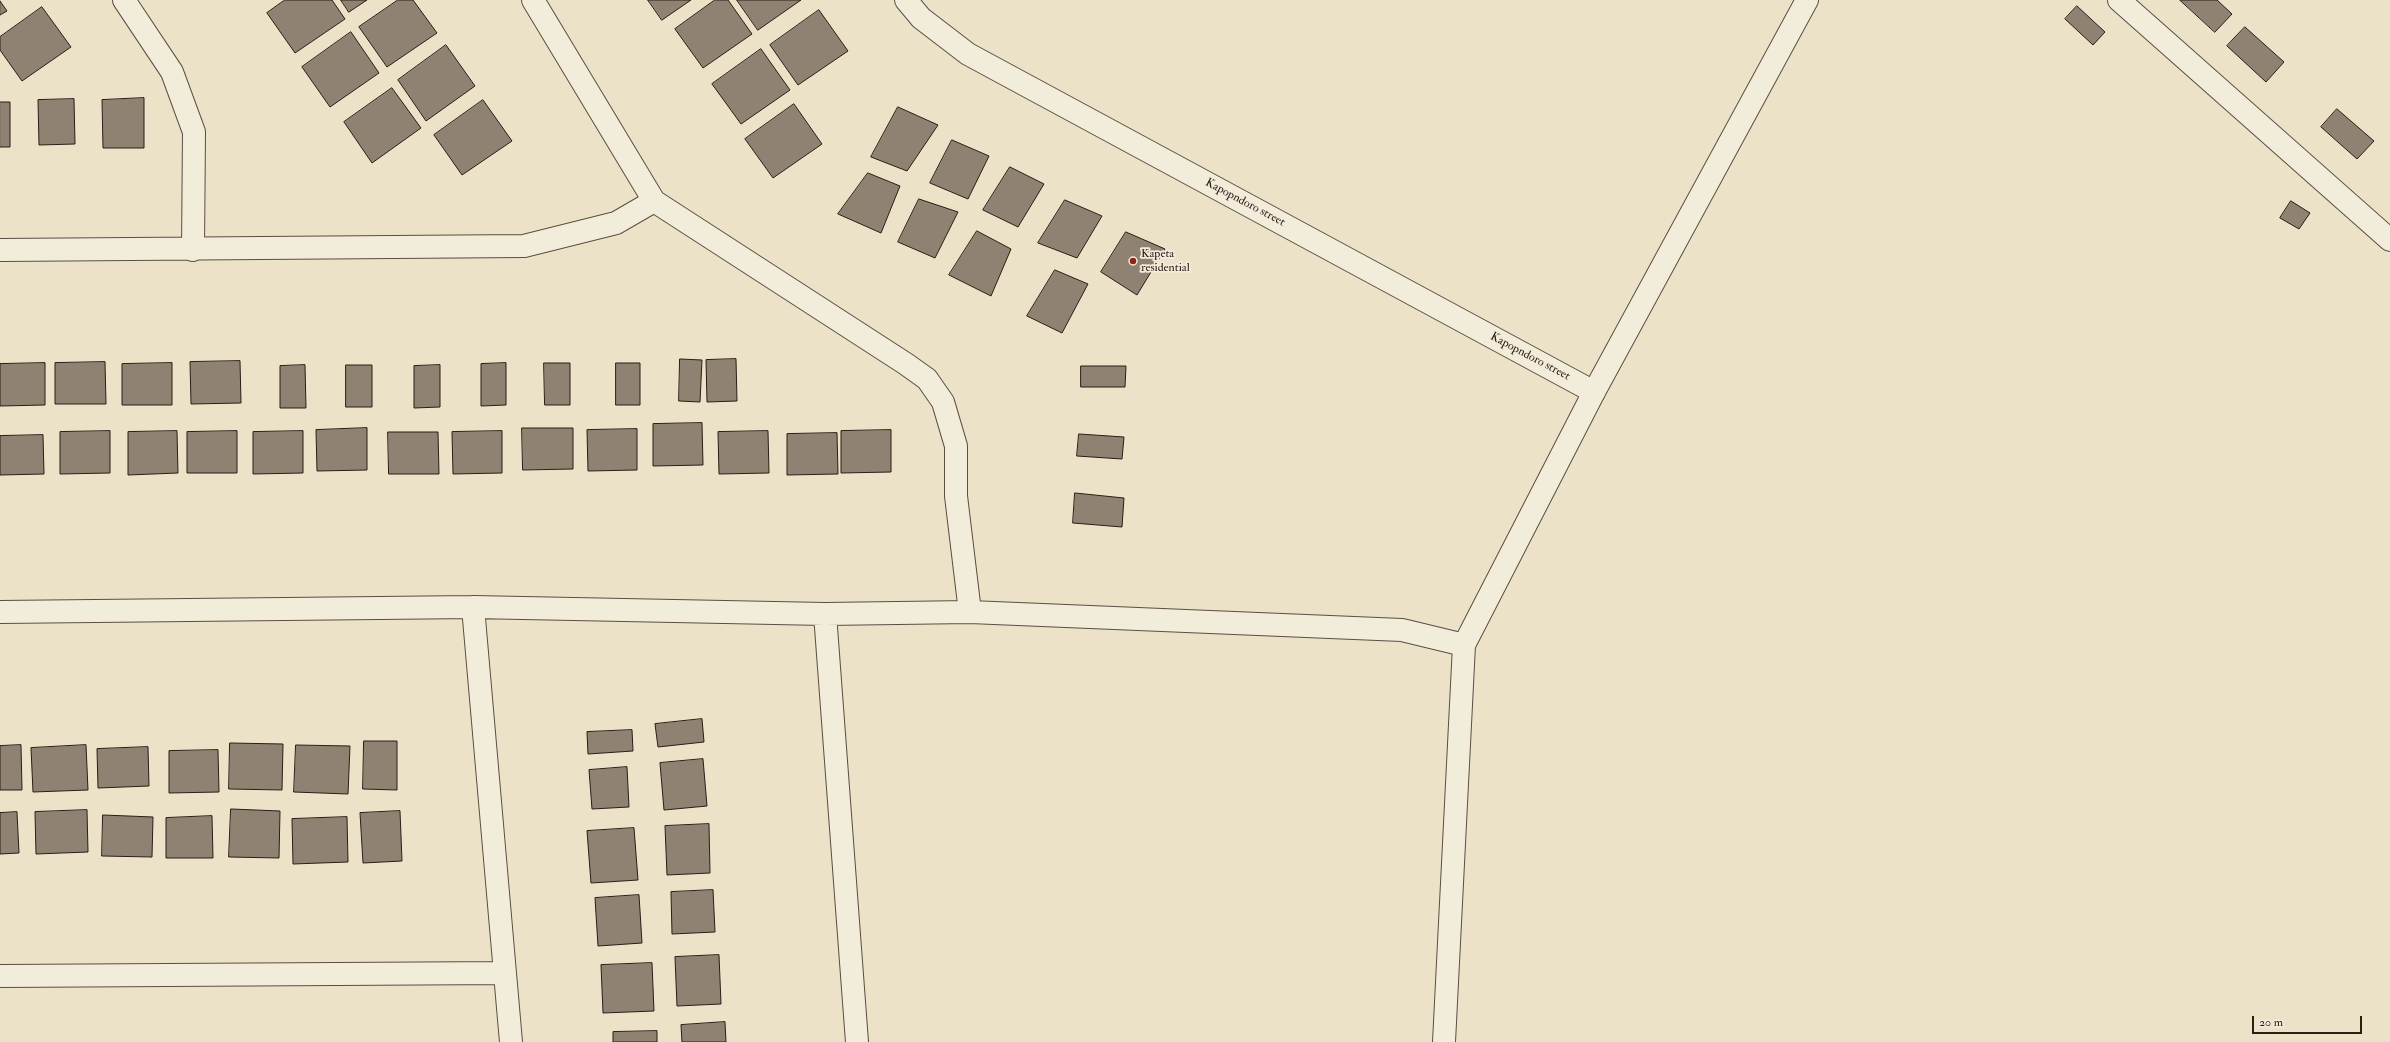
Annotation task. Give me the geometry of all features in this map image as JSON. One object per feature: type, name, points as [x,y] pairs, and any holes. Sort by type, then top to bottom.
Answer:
[{"type":"street","points":[[124,0],[172,72],[194,132],[193,250]]},
{"type":"street","points":[[533,0],[654,201],[927,379],[943,402],[956,446],[956,496],[970,612]]},
{"type":"street","name":"Kapopndoro street","points":[[906,0],[921,18],[968,54],[1594,392]]},
{"type":"street","points":[[1444,1042],[1464,645],[1594,392],[1807,0]]},
{"type":"street","points":[[2119,0],[2390,240]]},
{"type":"street","points":[[0,250],[193,250],[524,246],[616,223],[654,201]]},
{"type":"street","points":[[0,612],[473,607],[825,614],[970,612],[1402,630],[1464,645]]},
{"type":"street","points":[[473,607],[511,1042]]},
{"type":"street","points":[[825,614],[857,1042]]},
{"type":"street","points":[[0,976],[504,973]]},
{"type":"building","points":[[285,0],[332,0],[345,19],[295,53],[267,13]]},
{"type":"building","points":[[341,0],[367,0],[349,12]]},
{"type":"building","points":[[398,0],[413,0],[437,33],[387,67],[359,27]]},
{"type":"building","points":[[648,0],[691,0],[662,20]]},
{"type":"building","points":[[715,0],[728,0],[752,34],[703,68],[675,29]]},
{"type":"building","points":[[737,0],[801,0],[758,30]]},
{"type":"building","points":[[2180,0],[2217,0],[2232,14],[2215,32]]},
{"type":"building","points":[[0,1],[7,11],[0,15]]},
{"type":"building","points":[[2077,6],[2105,32],[2093,45],[2065,19]]},
{"type":"building","points":[[42,7],[71,47],[22,81],[0,50],[0,37]]},
{"type":"building","points":[[819,10],[848,51],[798,85],[770,45]]},
{"type":"building","points":[[2245,27],[2284,62],[2266,82],[2227,46]]},
{"type":"building","points":[[351,32],[379,73],[330,107],[302,67]]},
{"type":"building","points":[[446,45],[475,86],[426,121],[398,80]]},
{"type":"building","points":[[761,49],[790,90],[741,124],[712,84]]},
{"type":"building","points":[[392,88],[421,128],[372,163],[344,122]]},
{"type":"building","points":[[144,98],[144,148],[103,148],[102,100]]},
{"type":"building","points":[[74,99],[75,144],[39,145],[38,100]]},
{"type":"building","points":[[483,100],[512,141],[462,175],[434,135]]},
{"type":"building","points":[[0,102],[10,102],[10,147],[0,147]]},
{"type":"building","points":[[794,104],[822,144],[773,178],[745,139]]},
{"type":"building","points":[[898,107],[938,125],[907,171],[871,157]]},
{"type":"building","points":[[2337,109],[2374,141],[2357,159],[2321,127]]},
{"type":"building","points":[[952,140],[989,156],[968,199],[930,183]]},
{"type":"building","points":[[1010,167],[1044,184],[1018,227],[983,210]]},
{"type":"building","points":[[868,173],[900,186],[881,233],[838,214]]},
{"type":"building","points":[[919,199],[958,212],[935,258],[898,242]]},
{"type":"building","points":[[1065,200],[1102,216],[1077,258],[1038,243]]},
{"type":"building","points":[[2291,201],[2310,213],[2299,229],[2280,218]]},
{"type":"building","points":[[977,231],[1011,249],[991,296],[949,275]]},
{"type":"building","name":"Kapeta residential","points":[[1126,232],[1165,249],[1137,295],[1101,272]]},
{"type":"building","points":[[1055,270],[1088,284],[1062,333],[1027,316]]},
{"type":"building","points":[[680,359],[702,360],[700,402],[679,401]]},
{"type":"building","points":[[736,359],[737,401],[707,402],[706,360]]},
{"type":"building","points":[[240,361],[241,403],[191,404],[190,362]]},
{"type":"building","points":[[105,362],[106,404],[55,404],[55,363]]},
{"type":"building","points":[[45,363],[45,405],[0,406],[0,364]]},
{"type":"building","points":[[172,363],[172,405],[122,405],[122,364]]},
{"type":"building","points":[[506,363],[506,405],[481,406],[481,364]]},
{"type":"building","points":[[544,363],[570,363],[570,405],[545,405]]},
{"type":"building","points":[[616,363],[640,363],[640,405],[616,405]]},
{"type":"building","points":[[305,365],[306,408],[280,408],[280,366]]},
{"type":"building","points":[[346,365],[372,365],[372,407],[346,407]]},
{"type":"building","points":[[440,365],[440,407],[414,408],[414,366]]},
{"type":"building","points":[[1081,366],[1126,366],[1125,387],[1081,387]]},
{"type":"building","points":[[702,423],[703,465],[653,466],[653,424]]},
{"type":"building","points":[[367,428],[367,470],[317,471],[316,430]]},
{"type":"building","points":[[522,428],[573,428],[573,469],[523,470]]},
{"type":"building","points":[[637,429],[637,470],[588,471],[587,430]]},
{"type":"building","points":[[891,430],[891,472],[841,473],[841,431]]},
{"type":"building","points":[[110,431],[110,473],[60,474],[60,432]]},
{"type":"building","points":[[177,431],[178,473],[128,475],[128,432]]},
{"type":"building","points":[[237,431],[237,473],[187,473],[187,432]]},
{"type":"building","points":[[303,431],[303,473],[253,474],[253,432]]},
{"type":"building","points":[[502,431],[502,473],[453,474],[452,432]]},
{"type":"building","points":[[768,431],[769,473],[719,474],[718,432]]},
{"type":"building","points":[[388,432],[438,432],[439,474],[389,474]]},
{"type":"building","points":[[837,433],[838,474],[787,475],[787,434]]},
{"type":"building","points":[[1079,434],[1124,437],[1122,459],[1077,456]]},
{"type":"building","points":[[43,435],[44,474],[0,475],[0,436]]},
{"type":"building","points":[[1075,493],[1124,498],[1122,527],[1073,523]]},
{"type":"building","points":[[702,719],[704,742],[658,747],[655,724]]},
{"type":"building","points":[[632,730],[633,751],[588,754],[587,732]]},
{"type":"building","points":[[364,741],[397,741],[397,790],[363,789]]},
{"type":"building","points":[[230,743],[283,744],[282,790],[229,789]]},
{"type":"building","points":[[21,745],[22,790],[0,790],[0,746]]},
{"type":"building","points":[[86,745],[88,790],[33,792],[31,748]]},
{"type":"building","points":[[296,745],[350,746],[348,794],[294,792]]},
{"type":"building","points":[[148,747],[149,786],[98,788],[97,749]]},
{"type":"building","points":[[218,750],[219,792],[169,793],[169,751]]},
{"type":"building","points":[[703,759],[707,806],[664,810],[660,763]]},
{"type":"building","points":[[627,767],[629,807],[592,809],[589,770]]},
{"type":"building","points":[[231,809],[280,811],[279,858],[229,857]]},
{"type":"building","points":[[87,810],[88,852],[36,854],[35,812]]},
{"type":"building","points":[[400,811],[402,861],[363,863],[360,813]]},
{"type":"building","points":[[17,812],[19,853],[0,854],[0,813]]},
{"type":"building","points":[[103,815],[153,817],[152,857],[102,856]]},
{"type":"building","points":[[212,816],[213,858],[166,858],[166,818]]},
{"type":"building","points":[[347,817],[348,862],[293,864],[292,819]]},
{"type":"building","points":[[709,824],[710,873],[667,875],[665,826]]},
{"type":"building","points":[[634,828],[638,880],[591,883],[587,831]]},
{"type":"building","points":[[713,890],[715,932],[672,934],[671,892]]},
{"type":"building","points":[[639,895],[642,943],[598,946],[595,898]]},
{"type":"building","points":[[719,955],[721,1004],[677,1006],[675,957]]},
{"type":"building","points":[[652,963],[654,1011],[603,1013],[601,965]]},
{"type":"building","points":[[725,1022],[726,1042],[682,1042],[681,1025]]},
{"type":"building","points":[[657,1031],[657,1042],[613,1042],[613,1032]]},
{"type":"place","name":"Kapeta residential","points":[[1133,261]]}]
